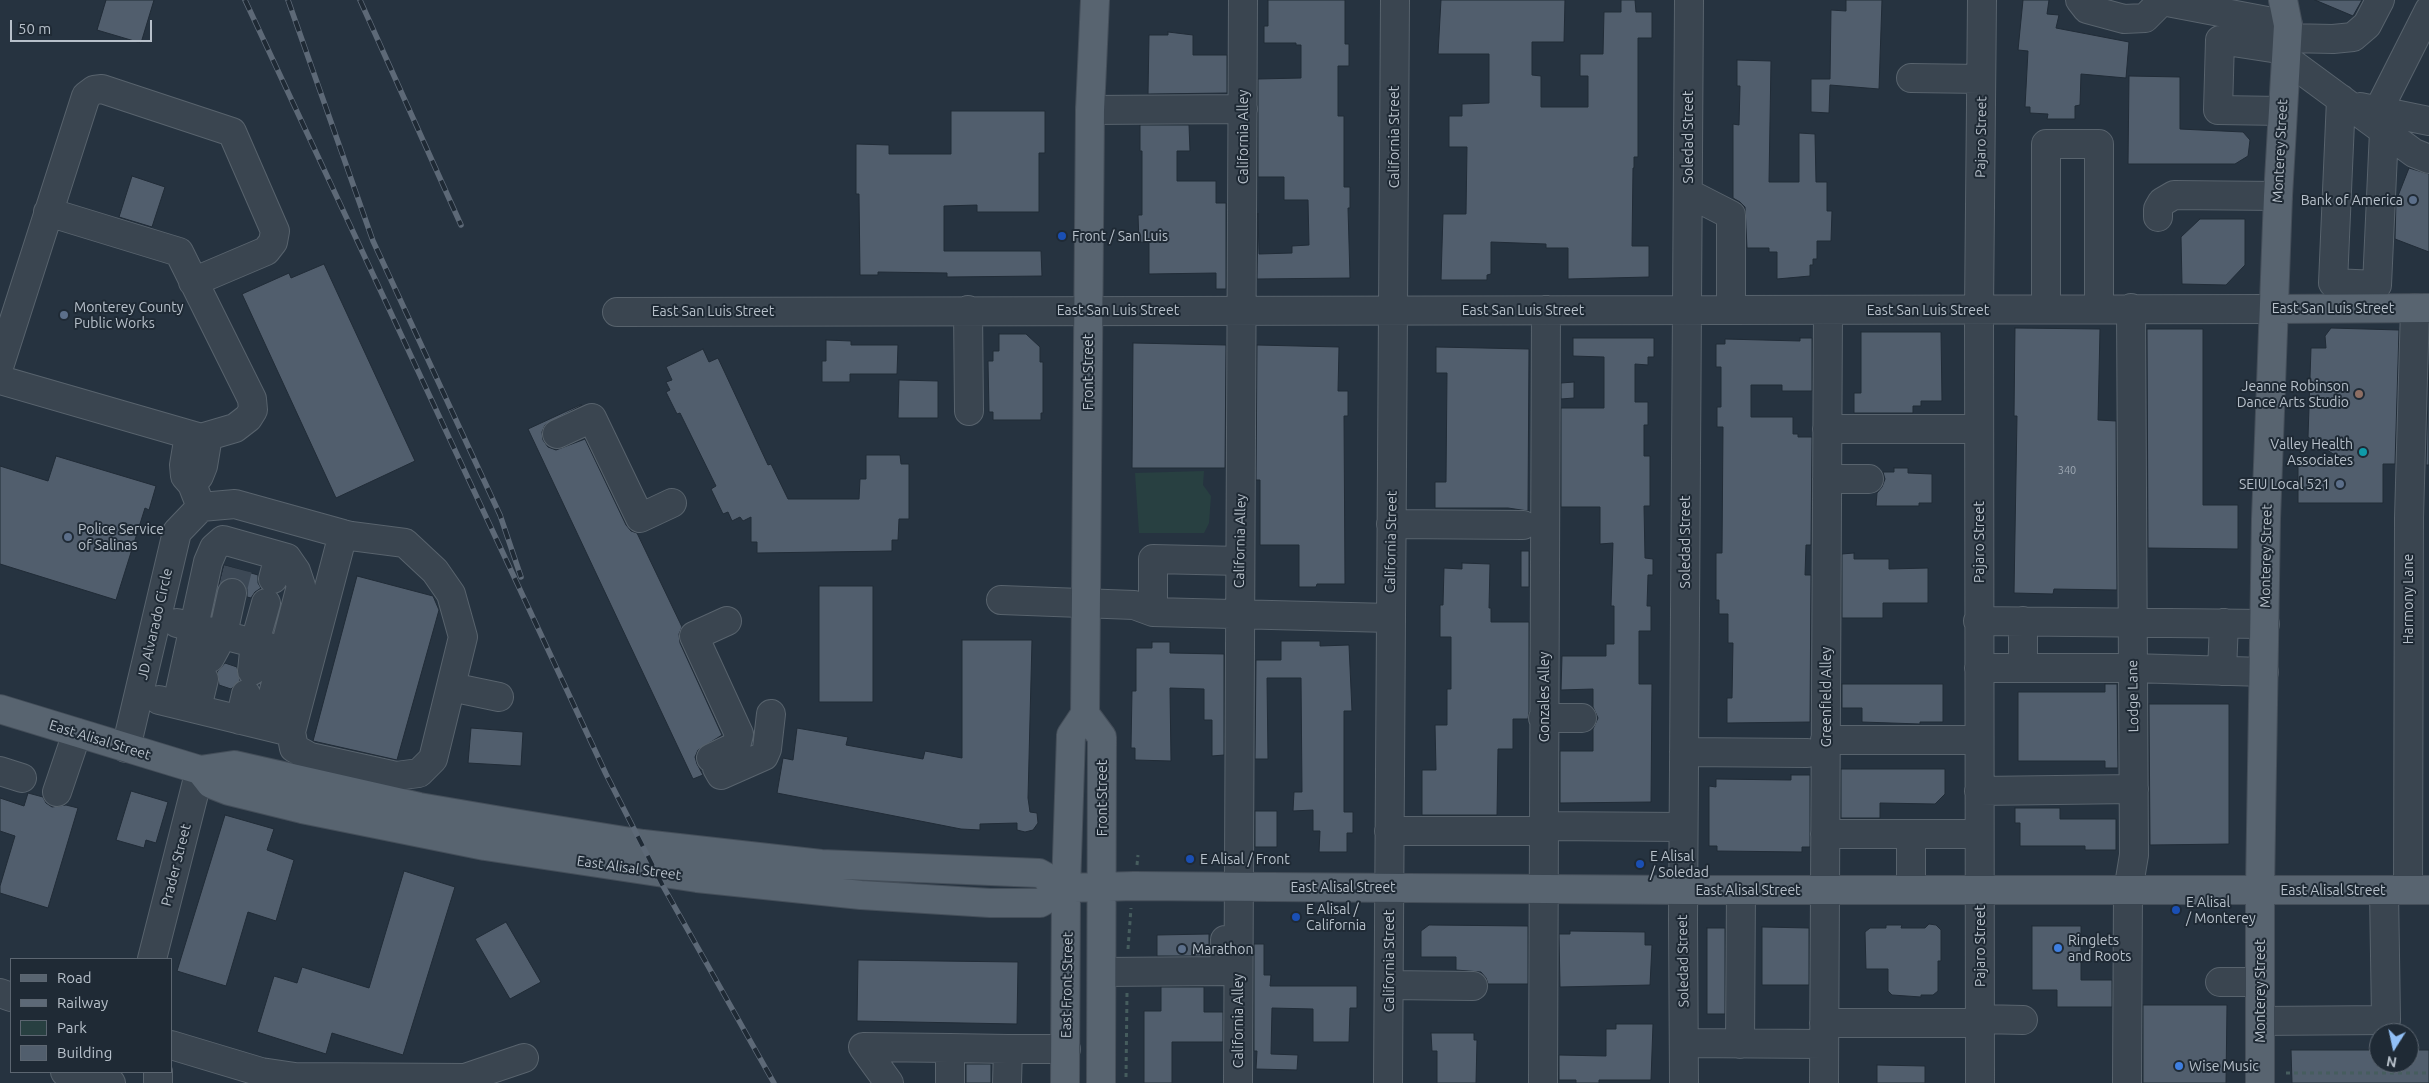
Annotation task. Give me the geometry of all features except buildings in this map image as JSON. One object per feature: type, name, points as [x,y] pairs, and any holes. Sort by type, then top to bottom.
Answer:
[{"type":"main road","name":"Front Street","points":[[1066,888],[1071,735],[1084,714],[1087,603],[1090,110],[1095,0]]},
{"type":"main road","name":"Monterey Street","points":[[2260,1083],[2260,890],[2266,519],[2278,196],[2287,29]]},
{"type":"main road","name":"East San Luis Street","points":[[2275,309],[2422,308]]},
{"type":"main road","name":"East Alisal Street","points":[[0,709],[200,770],[211,784],[229,791],[302,809],[485,846],[697,878],[861,895],[1040,904],[1066,888],[1134,886],[1683,890],[2407,890]]},
{"type":"main road","name":"Front Street","points":[[1084,714],[1102,737],[1102,888]]},
{"type":"main road","name":"East Front Street","points":[[1065,1083],[1066,888]]},
{"type":"main road","points":[[1101,1083],[1114,972],[1102,888]]},
{"type":"street","name":"California Alley","points":[[1238,1083],[1232,888],[1240,561],[1243,0]]},
{"type":"street","name":"California Street","points":[[1388,1083],[1395,0]]},
{"type":"street","name":"Soledad Street","points":[[1684,1083],[1683,827],[1688,0]]},
{"type":"street","name":"Pajaro Street","points":[[1980,1083],[1978,621],[1982,0]]},
{"type":"street","points":[[2080,0],[2088,9],[2124,19],[2145,18],[2161,1],[2333,39],[2353,37],[2367,25],[2380,0]]},
{"type":"street","points":[[2345,102],[2332,283],[2377,285],[2381,121],[2429,10]]},
{"type":"street","points":[[2287,29],[2345,102],[2381,121],[2414,153],[2429,159]]},
{"type":"street","points":[[2282,111],[2218,110],[2220,40],[2287,29]]},
{"type":"street","points":[[1911,78],[1982,79]]},
{"type":"street","points":[[0,364],[86,96],[94,90],[102,89],[232,132],[275,231],[273,242],[266,251],[193,282]]},
{"type":"street","points":[[1090,110],[1243,109]]},
{"type":"street","points":[[2381,121],[2428,119]]},
{"type":"street","points":[[2046,309],[2046,144],[2099,144],[2099,309]]},
{"type":"street","points":[[1688,193],[1731,215],[1731,310]]},
{"type":"street","points":[[2158,217],[2158,209],[2162,202],[2174,195],[2278,196]]},
{"type":"street","points":[[0,380],[199,435],[235,428],[248,418],[253,410],[252,399],[178,252],[48,212]]},
{"type":"street","name":"East San Luis Street","points":[[617,312],[1242,309],[1828,311],[2131,308],[2275,309]]},
{"type":"street","name":"Lodge Lane","points":[[2126,1083],[2128,891],[2134,855],[2131,308]]},
{"type":"street","name":"Harmony Lane","points":[[2260,1021],[2386,1020],[2407,890],[2409,518],[2422,308]]},
{"type":"street","points":[[968,310],[969,411]]},
{"type":"street","name":"Gonzales Alley","points":[[1543,1083],[1546,310]]},
{"type":"street","name":"Greenfield Alley","points":[[1824,1083],[1825,834],[1816,746],[1827,479],[1828,311]]},
{"type":"street","points":[[557,434],[592,418],[640,518],[672,503]]},
{"type":"street","points":[[1828,429],[1979,429]]},
{"type":"street","points":[[199,435],[184,465],[185,476],[196,496],[235,504],[343,534],[405,543],[435,571],[451,594],[463,637],[432,759],[419,773],[396,776],[310,757],[294,748],[259,708],[255,642],[273,579],[287,558],[296,571],[301,586],[284,651],[259,708]]},
{"type":"street","points":[[1827,479],[1869,479]]},
{"type":"street","name":"JD Alvarado Circle","points":[[126,748],[177,532],[196,496]]},
{"type":"street","points":[[1391,524],[1523,525]]},
{"type":"street","points":[[259,708],[343,534]]},
{"type":"street","points":[[223,540],[238,569],[223,634],[187,706],[194,627],[208,562],[214,548],[223,540]]},
{"type":"street","points":[[1153,612],[1153,559],[1240,561]]},
{"type":"street","points":[[238,569],[273,579]]},
{"type":"street","points":[[1001,600],[1134,605],[1153,612],[1390,618]]},
{"type":"street","points":[[157,619],[255,642],[284,651]]},
{"type":"street","points":[[727,621],[694,636],[739,734],[736,746],[714,763],[721,775],[764,756],[767,749],[771,703]]},
{"type":"street","points":[[1978,621],[2265,624]]},
{"type":"street","points":[[2023,668],[2024,621]]},
{"type":"street","points":[[2222,671],[2224,623]]},
{"type":"street","points":[[1979,668],[2132,668],[2264,672]]},
{"type":"street","points":[[451,687],[499,697]]},
{"type":"street","points":[[139,695],[187,706],[259,708]]},
{"type":"street","points":[[1543,718],[1582,718]]},
{"type":"street","points":[[57,792],[76,733]]},
{"type":"street","points":[[1684,752],[1979,740]]},
{"type":"street","name":"Prader Street","points":[[152,958],[200,770]]},
{"type":"street","points":[[1978,791],[2134,790]]},
{"type":"street","points":[[1389,831],[1683,827]]},
{"type":"street","points":[[1825,834],[1979,834]]},
{"type":"street","points":[[1911,834],[1911,890]]},
{"type":"street","points":[[1114,972],[1224,971],[1232,888]]},
{"type":"street","points":[[1740,890],[1740,1044]]},
{"type":"street","points":[[2220,982],[2260,982]]},
{"type":"street","points":[[1389,985],[1472,986]]},
{"type":"street","points":[[1684,1043],[1740,1044],[1824,1034],[1980,1021],[2023,1020]]},
{"type":"street","points":[[172,1045],[261,1072],[294,1077],[357,1080],[465,1078],[524,1058]]},
{"type":"street","points":[[889,1083],[862,1047],[1066,1048]]},
{"type":"street","points":[[950,1048],[950,1083]]},
{"type":"street","points":[[1007,1083],[1008,1049]]},
{"type":"street","points":[[69,1073],[111,1083]]},
{"type":"path","points":[[1126,1083],[1114,972],[1130,923]]},
{"type":"path","points":[[2286,1074],[2429,1073]]},
{"type":"green space","points":[[1204,471],[1203,485],[1211,496],[1209,523],[1204,533],[1139,533],[1135,473]]},
{"type":"tunnel","points":[[232,593],[238,569]]},
{"type":"railway","points":[[245,0],[606,774],[663,886],[774,1083]]},
{"type":"railway","points":[[288,0],[373,241],[500,515],[521,577]]},
{"type":"railway","points":[[360,0],[461,225]]},
{"type":"place","name":"Bank of America","points":[[2413,200]]},
{"type":"place","name":"Front / San Luis","points":[[1062,236]]},
{"type":"place","name":"Monterey County Public Works","points":[[64,315]]},
{"type":"place","name":"Jeanne Robinson Dance Arts Studio","points":[[2359,394]]},
{"type":"place","name":"Valley Health Associates","points":[[2363,452]]},
{"type":"place","name":"SEIU Local 521","points":[[2340,484]]},
{"type":"place","name":"Police Service of Salinas","points":[[68,537]]},
{"type":"place","name":"E Alisal / Front","points":[[1190,859]]},
{"type":"place","name":"E Alisal / Soledad","points":[[1640,864]]},
{"type":"place","name":"E Alisal / Monterey","points":[[2176,910]]},
{"type":"place","name":"E Alisal / California","points":[[1296,917]]},
{"type":"place","name":"Ringlets and Roots","points":[[2058,948]]},
{"type":"place","name":"Marathon","points":[[1182,949]]},
{"type":"place","name":"Wise Music","points":[[2179,1066]]}]
